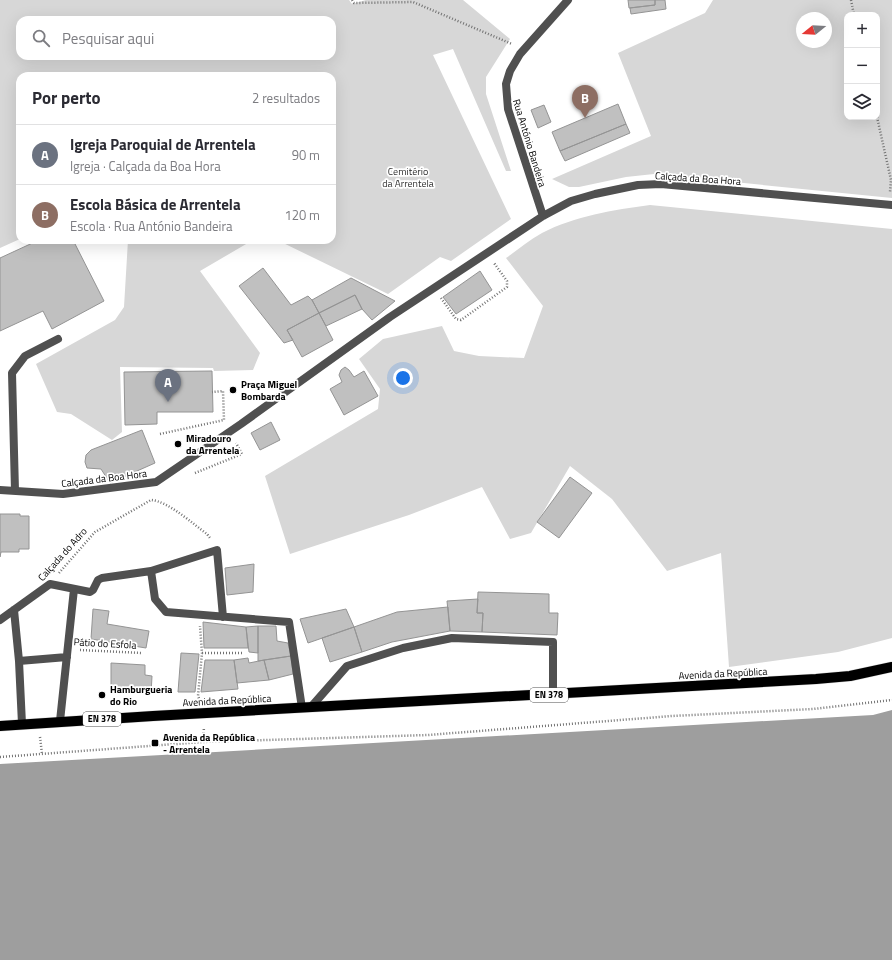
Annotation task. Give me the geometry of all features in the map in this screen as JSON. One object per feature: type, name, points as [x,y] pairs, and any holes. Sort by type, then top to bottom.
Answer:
[{"type":"main road","name":"Avenida da República","points":[[0,726],[60,721],[816,679],[850,676],[892,667]]},
{"type":"street","name":"Rua António Bandeira","points":[[543,216],[529,177],[506,95],[506,84],[510,71],[520,54],[568,0]]},
{"type":"street","name":"Calçada da Boa Hora","points":[[0,490],[63,494],[156,482],[241,424],[390,317],[543,216],[571,201],[595,194],[638,185],[661,184],[890,205]]},
{"type":"street","points":[[15,491],[12,372],[25,356],[58,339]]},
{"type":"street","points":[[50,584],[92,591],[98,580],[102,578],[151,571],[217,550],[223,617]]},
{"type":"street","points":[[151,571],[157,604],[166,612],[172,614],[289,622],[306,708]]},
{"type":"street","name":"Calçada do Adro","points":[[0,620],[50,584]]},
{"type":"street","points":[[60,721],[74,589]]},
{"type":"street","points":[[14,610],[22,724]]},
{"type":"street","points":[[306,708],[347,666],[403,648],[452,638],[552,642],[553,694]]},
{"type":"street","points":[[18,661],[67,653]]},
{"type":"path","points":[[352,0],[354,2],[412,2],[513,44],[521,35],[530,43]]},
{"type":"path","points":[[852,0],[854,12]]},
{"type":"path","points":[[878,120],[891,180],[890,205]]},
{"type":"path","points":[[434,288],[456,319],[461,320],[508,286],[507,281],[486,253]]},
{"type":"path","points":[[160,434],[224,420],[223,391],[212,392]]},
{"type":"path","name":"Calçada do Adro","points":[[50,584],[92,535],[151,500],[162,502],[207,534]]},
{"type":"path","points":[[199,616],[202,653],[198,696],[205,713]]},
{"type":"path","name":"Pátio do Esfola","points":[[67,653],[142,653]]},
{"type":"path","points":[[202,653],[243,653]]},
{"type":"path","points":[[0,757],[204,742],[428,735],[672,716],[813,709],[892,700]]},
{"type":"green space","name":"Cemitério da Arrentela","points":[[0,0],[349,0],[352,4],[366,0],[463,0],[510,39],[486,77],[486,94],[511,171],[506,171],[453,49],[433,55],[511,219],[451,261],[440,257],[388,294],[285,244],[336,244],[336,72],[16,72],[16,241],[0,248]]},
{"type":"green space","points":[[713,0],[892,0],[892,198],[654,174],[626,177],[579,187],[569,187],[552,179],[651,136],[618,53],[705,13]]},
{"type":"green space","points":[[650,205],[892,229],[892,638],[838,652],[729,667],[721,553],[667,571],[612,499],[570,466],[531,533],[510,539],[482,487],[409,515],[290,554],[265,476],[378,409],[380,389],[359,359],[383,339],[442,326],[454,351],[479,356],[524,358],[543,306],[506,258],[542,233],[568,222],[608,212]]},
{"type":"green space","points":[[128,244],[246,244],[200,271],[260,353],[253,370],[214,371],[213,368],[120,367],[122,432],[112,440],[71,414],[57,412],[36,364],[115,320],[124,307]]},
{"type":"shaded area","points":[[892,710],[892,960],[0,960],[0,764],[873,715]]},
{"type":"building","points":[[628,0],[655,0],[655,5],[629,8]]},
{"type":"building","points":[[655,0],[665,0],[666,9],[631,14],[630,8],[655,5]]},
{"type":"building","points":[[618,104],[626,124],[560,151],[552,132]]},
{"type":"building","points":[[544,105],[551,122],[538,128],[531,110]]},
{"type":"building","points":[[626,124],[630,133],[565,161],[560,151]]},
{"type":"building","points":[[30,244],[75,244],[104,301],[52,329],[43,311],[0,331],[0,258]]},
{"type":"building","points":[[263,268],[291,305],[308,296],[319,313],[287,330],[293,340],[284,343],[239,286]]},
{"type":"building","points":[[480,271],[492,290],[456,314],[443,297]]},
{"type":"building","points":[[351,278],[395,301],[372,320],[362,309],[355,295],[319,313],[312,300]]},
{"type":"building","points":[[355,295],[362,309],[326,326],[319,313]]},
{"type":"building","points":[[319,313],[333,340],[302,357],[287,330]]},
{"type":"building","points":[[345,367],[354,377],[364,371],[378,396],[344,415],[330,389],[342,382],[339,375],[341,370]]},
{"type":"building","points":[[212,371],[213,412],[157,412],[157,424],[125,425],[124,372]]},
{"type":"building","points":[[271,422],[280,440],[260,450],[251,433]]},
{"type":"building","points":[[142,430],[155,463],[110,483],[101,469],[87,468],[85,462],[86,455],[91,450]]},
{"type":"building","points":[[570,477],[592,493],[559,538],[537,522]]},
{"type":"building","points":[[0,514],[20,514],[20,516],[29,516],[29,549],[19,549],[19,552],[1,552],[0,557]]},
{"type":"building","points":[[254,564],[253,592],[227,595],[225,568]]},
{"type":"building","points":[[478,592],[549,594],[549,613],[558,613],[557,635],[482,632],[483,613],[477,613]]},
{"type":"building","points":[[478,599],[477,613],[483,613],[482,632],[450,631],[447,601]]},
{"type":"building","points":[[448,607],[450,631],[392,642],[362,652],[354,627],[397,612]]},
{"type":"building","points":[[93,609],[109,611],[107,624],[149,631],[146,648],[91,639]]},
{"type":"building","points":[[346,609],[354,627],[308,643],[300,619]]},
{"type":"building","points":[[203,622],[246,627],[248,648],[204,648]]},
{"type":"building","points":[[258,626],[276,626],[277,641],[288,643],[291,656],[258,661]]},
{"type":"building","points":[[258,626],[258,653],[249,652],[246,627]]},
{"type":"building","points":[[354,627],[362,652],[330,662],[322,638]]},
{"type":"building","points":[[181,653],[199,654],[195,692],[178,692]]},
{"type":"building","points":[[291,656],[293,674],[269,680],[264,660]]},
{"type":"building","points":[[248,658],[249,663],[264,660],[269,680],[237,683],[234,660]]},
{"type":"building","points":[[205,660],[234,660],[238,689],[201,692]]},
{"type":"building","points":[[111,663],[145,665],[145,675],[152,676],[151,694],[111,690]]},
{"type":"place","name":"Escola Básica de Arrentela","points":[[585,118]]},
{"type":"place","name":"Praça Miguel Bombarda","points":[[233,390]]},
{"type":"place","name":"Igreja Paroquial de Arrentela","points":[[168,402]]},
{"type":"place","name":"Miradouro da Arrentela","points":[[178,444]]},
{"type":"place","name":"Hamburgueria do Rio","points":[[102,695]]},
{"type":"place","name":"Avenida da República - Arrentela","points":[[155,743]]}]
